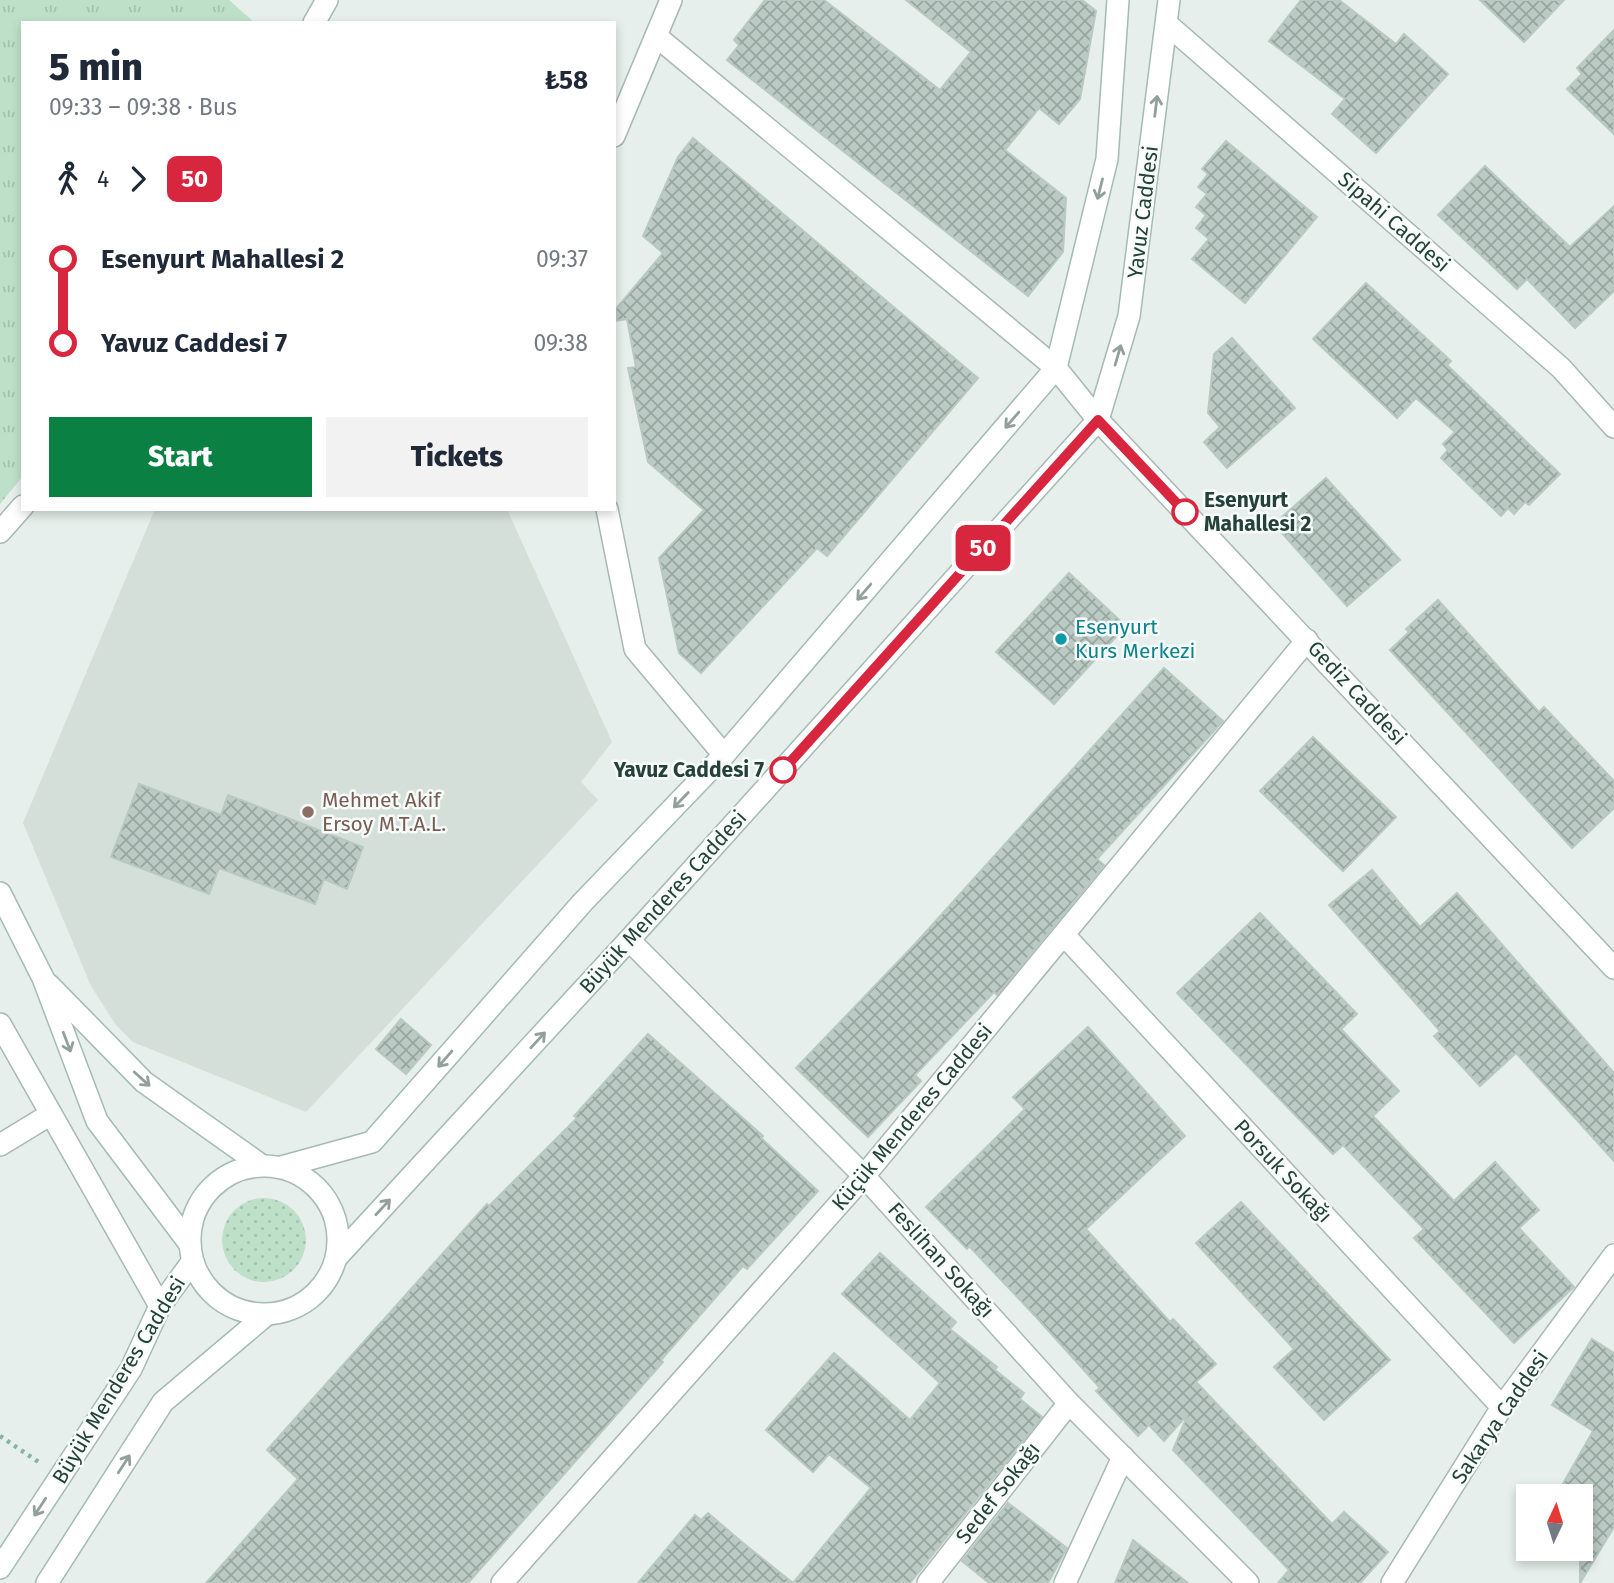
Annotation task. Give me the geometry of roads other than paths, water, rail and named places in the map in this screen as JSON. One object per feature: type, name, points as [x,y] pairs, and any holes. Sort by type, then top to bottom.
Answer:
[{"type":"street","points":[[616,131],[671,0]]},
{"type":"street","name":"Yavuz Caddesi","points":[[1056,368],[1107,159],[1118,0]]},
{"type":"street","name":"Yavuz Caddesi","points":[[1098,420],[1129,316],[1169,0]]},
{"type":"street","name":"Sipahi Caddesi","points":[[1167,24],[1561,368],[1614,426]]},
{"type":"street","name":"Gediz Caddesi","points":[[656,36],[1056,368],[1098,420],[1614,968]]},
{"type":"street","points":[[191,1252],[194,1215],[209,1190],[224,1177],[372,1142],[582,903],[724,755],[1056,368]]},
{"type":"street","name":"Büyük Menderes Caddesi","points":[[337,1257],[629,940],[1098,420]]},
{"type":"street","points":[[0,531],[21,508]]},
{"type":"street","points":[[607,511],[635,649],[724,755]]},
{"type":"street","name":"Küçük Menderes Caddesi","points":[[502,1583],[864,1175],[1307,639]]},
{"type":"street","points":[[0,893],[43,978],[97,1121],[191,1252],[213,1295],[229,1306],[247,1313],[267,1315],[304,1304],[330,1275],[337,1257],[337,1228],[327,1201],[315,1185],[271,1166],[144,1082],[43,978]]},
{"type":"street","name":"Porsuk Sokağı","points":[[1064,935],[1502,1407]]},
{"type":"street","name":"Feslihan Sokağı","points":[[629,940],[864,1175],[1069,1403],[1248,1583]]},
{"type":"street","points":[[0,1024],[160,1306]]},
{"type":"street","points":[[0,1144],[51,1114]]},
{"type":"street","name":"Büyük Menderes Caddesi","points":[[0,1568],[131,1369],[160,1306],[191,1252]]},
{"type":"street","name":"Sakarya Caddesi","points":[[1392,1583],[1502,1407],[1614,1255]]},
{"type":"street","points":[[47,1583],[163,1402],[267,1315]]},
{"type":"street","name":"Sedef Sokağı","points":[[928,1583],[1069,1403]]},
{"type":"street","points":[[1065,1583],[1123,1457]]},
{"type":"place","name":"Esenyurt Mahallesi 2","points":[[1185,512]]},
{"type":"place","name":"Esenyurt Kurs Merkezi","points":[[1061,639]]},
{"type":"place","name":"Yavuz Caddesi 7","points":[[783,770]]},
{"type":"place","name":"Mehmet Akif Ersoy M.T.A.L.","points":[[308,812]]}]
